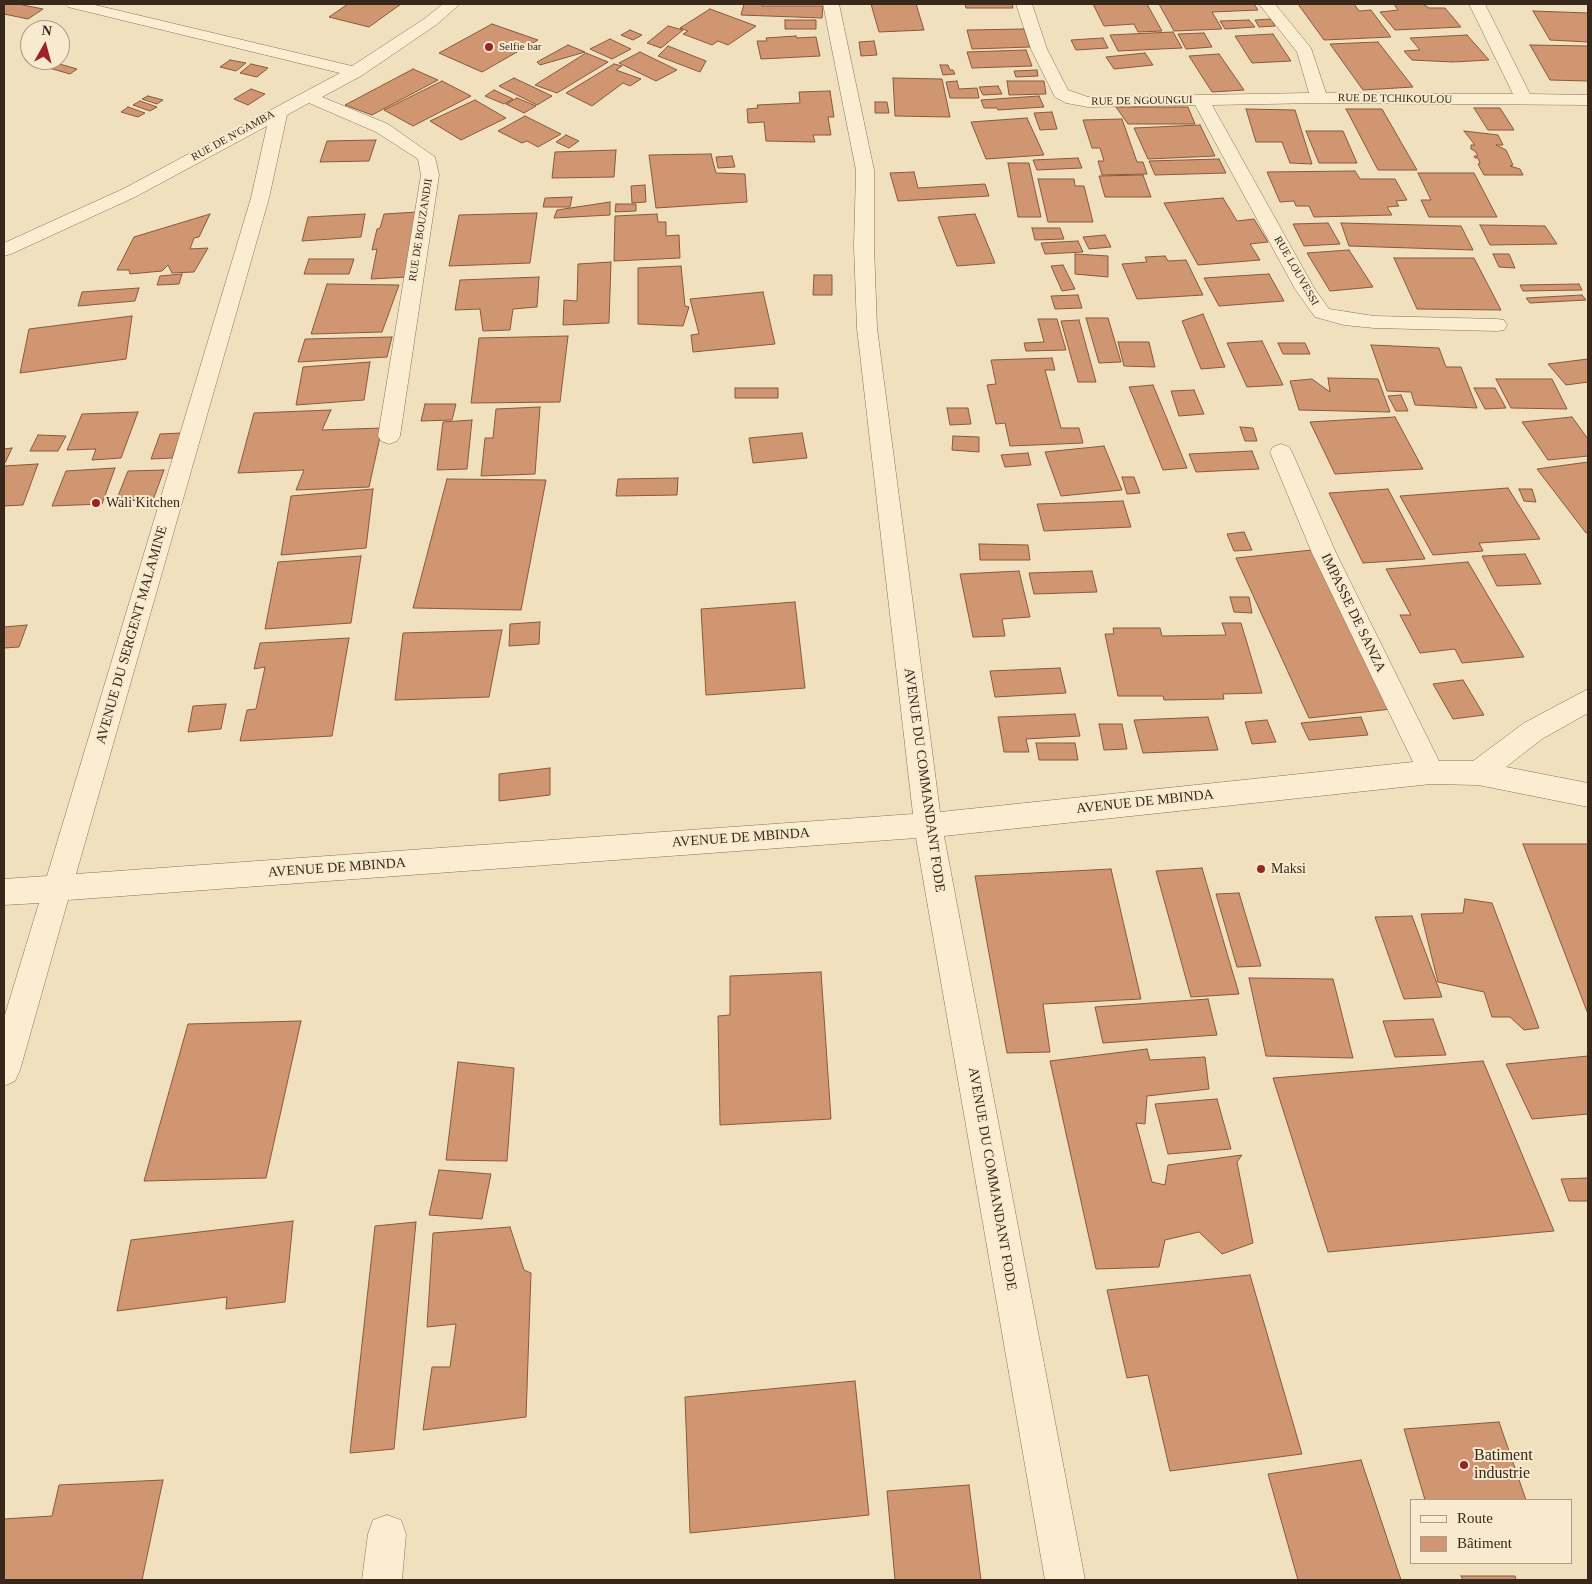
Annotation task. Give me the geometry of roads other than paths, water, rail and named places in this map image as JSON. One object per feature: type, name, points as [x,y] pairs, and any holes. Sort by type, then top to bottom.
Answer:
[{"type":"street","points":[[73,4],[355,72]]},
{"type":"street","name":"RUE DE N'GAMBA","points":[[4,250],[129,193],[355,72],[430,22],[452,4]]},
{"type":"street","name":"AVENUE DU COMMANDANT FODE","points":[[830,4],[865,170],[864,246],[867,328],[928,825],[1065,1580]]},
{"type":"street","name":"RUE DE NGOUNGUI","points":[[1024,4],[1039,49],[1061,93],[1072,99],[1109,103],[1201,100]]},
{"type":"street","points":[[1267,4],[1306,51],[1319,98]]},
{"type":"street","points":[[1477,4],[1524,100]]},
{"type":"street","name":"RUE DE BOUZANDJI","points":[[308,97],[382,128],[426,157],[430,175],[389,436]]},
{"type":"street","name":"RUE DE TCHIKOULOU","points":[[1201,100],[1319,98],[1588,100]]},
{"type":"street","name":"RUE LOUVESSI","points":[[1201,100],[1305,289],[1322,313],[1344,319],[1374,322],[1497,325]]},
{"type":"street","name":"AVENUE DU SERGENT MALAMINE","points":[[4,1070],[260,198],[279,111]]},
{"type":"street","name":"IMPASSE DE SANZA","points":[[1281,452],[1324,553],[1431,772]]},
{"type":"street","points":[[1478,773],[1533,731],[1588,700]]},
{"type":"street","name":"AVENUE DE MBINDA","points":[[4,892],[928,825],[1431,772],[1478,773],[1588,795]]},
{"type":"street","points":[[382,1580],[387,1534]]},
{"type":"place","name":"Selfie bar","points":[[489,47]]},
{"type":"place","name":"Wali Kitchen","points":[[96,503]]},
{"type":"place","name":"Maksi","points":[[1261,869]]},
{"type":"place","name":"Batiment industrie","points":[[1464,1465]]}]
